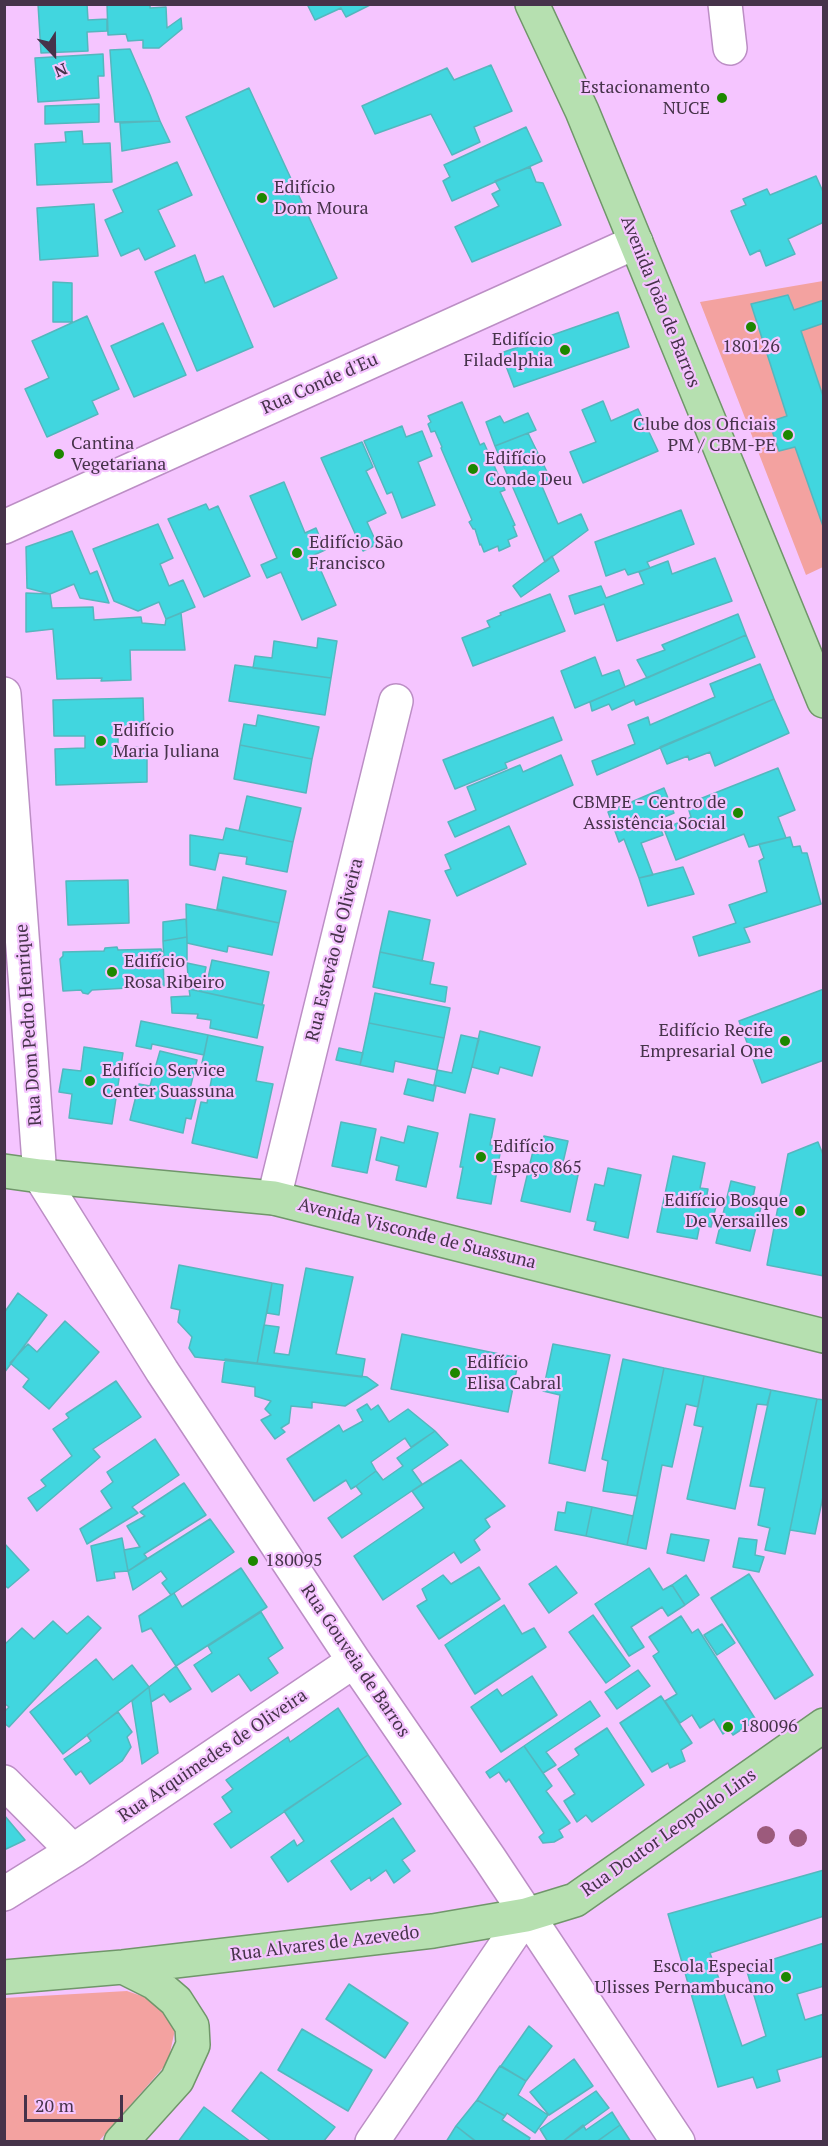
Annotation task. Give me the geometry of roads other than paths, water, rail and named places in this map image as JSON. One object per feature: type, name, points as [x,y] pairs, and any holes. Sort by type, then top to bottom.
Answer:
[{"type":"main road","name":"Avenida João de Barros","points":[[532,4],[582,111],[824,701]]},
{"type":"main road","name":"Avenida Visconde de Suassuna","points":[[4,1171],[274,1198],[824,1336]]},
{"type":"main road","name":"Rua Doutor Leopoldo Lins","points":[[526,1915],[575,1900],[824,1725]]},
{"type":"main road","name":"Rua Alvares de Azevedo","points":[[4,1977],[123,1967],[433,1931],[526,1915]]},
{"type":"main road","points":[[121,2142],[177,2080],[193,2045],[192,2026],[176,2001],[155,1983],[123,1967]]},
{"type":"street","points":[[725,4],[730,48]]},
{"type":"street","name":"Rua Conde d'Eu","points":[[4,527],[636,242]]},
{"type":"street","name":"Rua Dom Pedro Henrique","points":[[4,694],[40,1176]]},
{"type":"street","name":"Rua Estevão de Oliveira","points":[[274,1198],[396,701]]},
{"type":"street","name":"Rua Gouveia de Barros","points":[[40,1176],[162,1371],[678,2142]]},
{"type":"street","name":"Rua Arquimedes de Oliveira","points":[[4,1894],[73,1851],[354,1661]]},
{"type":"street","points":[[4,1782],[73,1851]]},
{"type":"street","points":[[372,2142],[526,1915]]},
{"type":"place","name":"Estacionamento NUCE","points":[[722,98]]},
{"type":"place","name":"Edifício Dom Moura","points":[[262,198]]},
{"type":"place","name":"180126","points":[[751,327]]},
{"type":"place","name":"Edifício Filadelphia","points":[[565,350]]},
{"type":"place","name":"Clube dos Oficiais PM / CBM-PE","points":[[788,435]]},
{"type":"place","name":"Cantina Vegetariana","points":[[59,454]]},
{"type":"place","name":"Edifício Conde Deu","points":[[473,469]]},
{"type":"place","name":"Edifício São Francisco","points":[[297,553]]},
{"type":"place","name":"Edifício Maria Juliana","points":[[101,741]]},
{"type":"place","name":"CBMPE - Centro de Assistência Social","points":[[738,813]]},
{"type":"place","name":"Edifício Rosa Ribeiro","points":[[112,972]]},
{"type":"place","name":"Edifício Recife Empresarial One","points":[[785,1041]]},
{"type":"place","name":"Edifício Service Center Suassuna","points":[[90,1081]]},
{"type":"place","name":"Edifício Espaço 865","points":[[481,1157]]},
{"type":"place","name":"Edifício Bosque De Versailles","points":[[800,1211]]},
{"type":"place","name":"Edifício Elisa Cabral","points":[[455,1373]]},
{"type":"place","name":"180095","points":[[253,1561]]},
{"type":"place","name":"180096","points":[[728,1727]]},
{"type":"place","name":"Escola Especial Ulisses Pernambucano","points":[[786,1977]]}]
